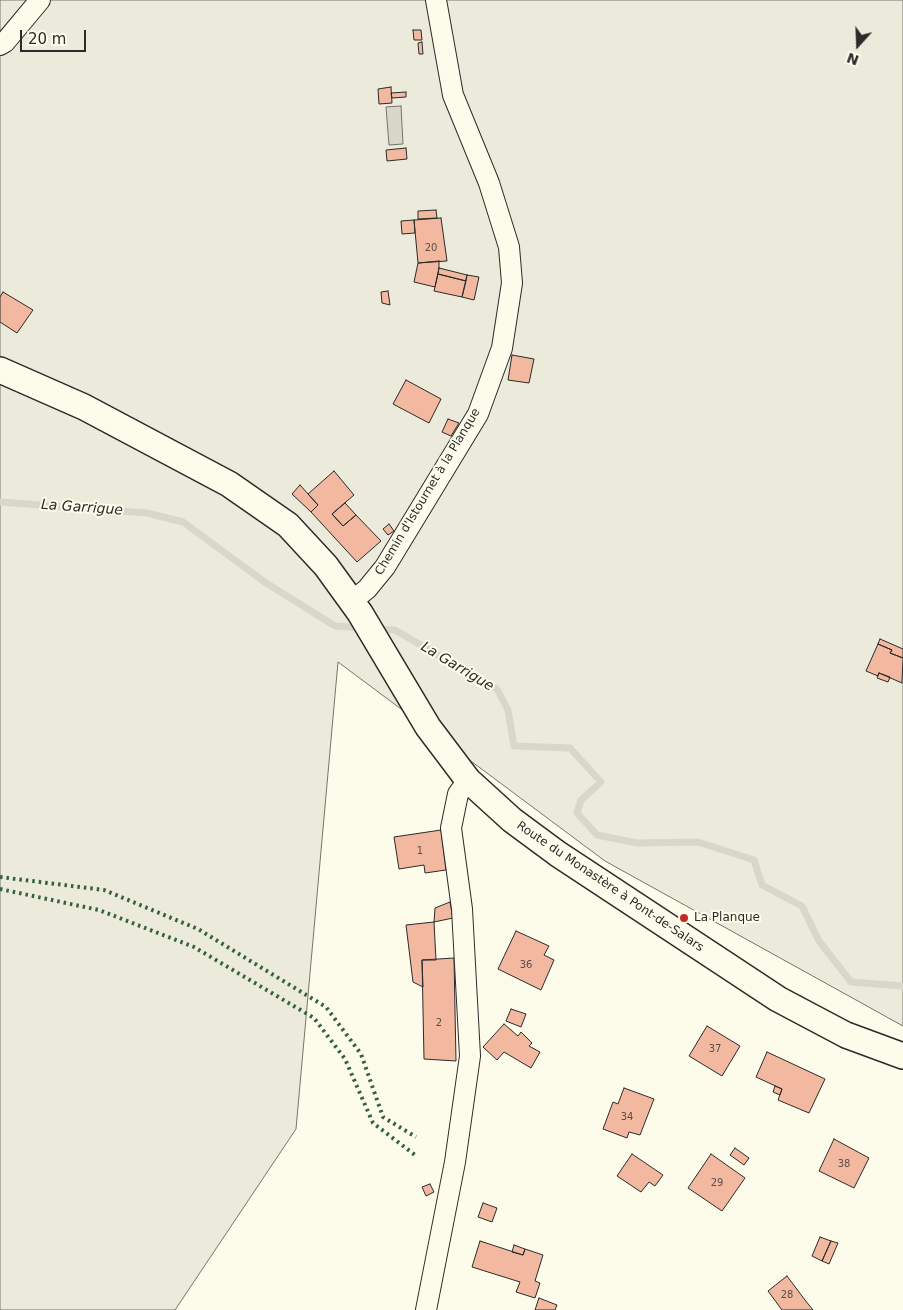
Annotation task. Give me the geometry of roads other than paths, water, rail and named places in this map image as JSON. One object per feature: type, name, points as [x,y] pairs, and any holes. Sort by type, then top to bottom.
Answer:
[{"type":"street","points":[[0,45],[5,42],[40,0]]},
{"type":"street","name":"Chemin d'Istournet à la Planque","points":[[356,607],[367,589],[385,568],[478,414],[502,348],[512,283],[509,247],[489,183],[453,95],[436,0]]},
{"type":"street","name":"Route du Monastère à Pont-de-Salars","points":[[0,370],[84,407],[228,484],[288,524],[326,566],[356,607],[428,727],[468,780],[512,820],[558,854],[778,999],[846,1035],[903,1056]]},
{"type":"street","points":[[426,1310],[455,1162],[470,1056],[462,909],[451,828],[458,794],[468,780]]},
{"type":"waterway","name":"La Garrigue","points":[[0,502],[147,513],[183,522],[266,583],[335,626],[363,628]]},
{"type":"waterway","name":"La Garrigue","points":[[376,629],[395,630],[497,689],[508,710],[514,746],[570,748],[601,782],[581,800],[577,813],[597,835],[637,843],[698,842],[754,860],[762,885],[802,906],[819,941],[851,982],[903,986]]},
{"type":"place","name":"La Planque","points":[[684,918]]}]
